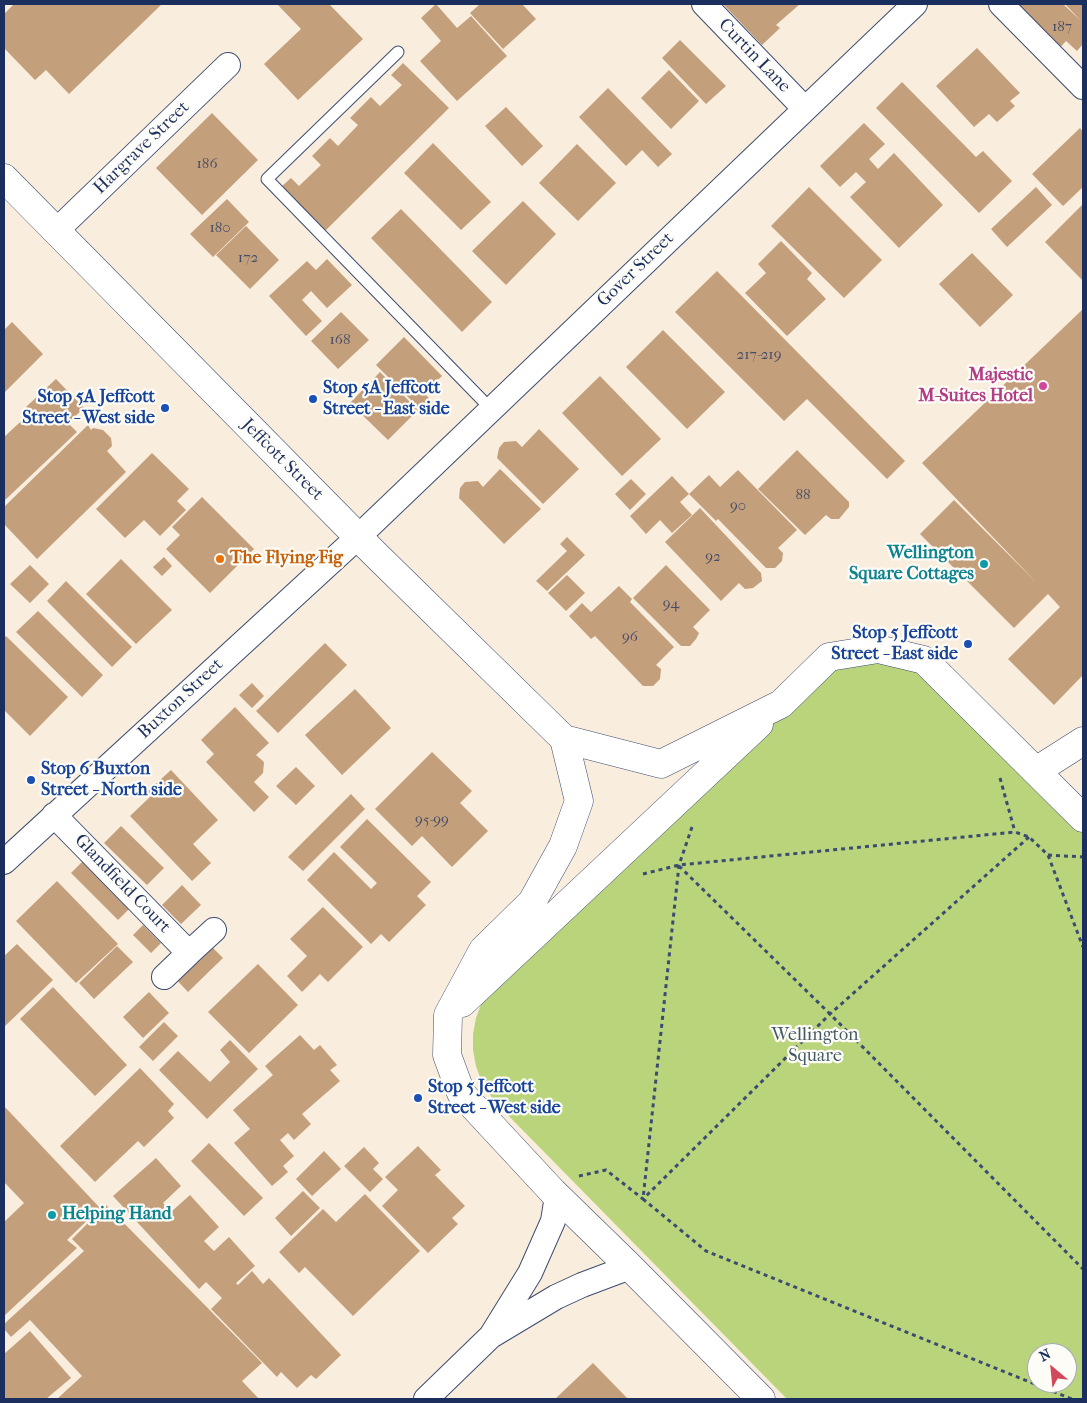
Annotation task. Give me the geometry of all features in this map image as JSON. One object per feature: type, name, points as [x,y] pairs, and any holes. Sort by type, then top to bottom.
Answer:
[{"type":"main road","name":"Jeffcott Street","points":[[4,178],[358,537],[564,739]]},
{"type":"main road","points":[[448,1016],[781,704],[829,656],[878,648],[924,660],[1083,818]]},
{"type":"main road","points":[[761,1399],[630,1267],[565,1187],[462,1093],[447,1055],[448,1016],[482,950],[532,902],[563,846],[579,801],[564,739],[661,764],[781,704]]},
{"type":"main road","points":[[1036,771],[1083,741]]},
{"type":"street","name":"Curtin Lane","points":[[704,4],[805,109]]},
{"type":"street","name":"Gover Street","points":[[358,537],[915,4]]},
{"type":"street","points":[[1001,4],[1083,87]]},
{"type":"street","name":"Hargrave Street","points":[[56,231],[228,65]]},
{"type":"street","name":"Buxton Street","points":[[4,862],[358,537]]},
{"type":"street","name":"Glandfield Court","points":[[54,815],[189,953]]},
{"type":"street","points":[[164,977],[214,930]]},
{"type":"street","points":[[491,1336],[530,1273],[553,1221],[565,1187]]},
{"type":"street","points":[[426,1399],[491,1336],[556,1297],[630,1267]]},
{"type":"lane","points":[[398,52],[267,179],[491,409]]},
{"type":"path","points":[[1002,772],[999,779],[1015,832]]},
{"type":"path","points":[[679,865],[1015,832],[1029,837],[1048,855],[1083,947]]},
{"type":"path","points":[[643,1199],[830,1014],[1029,837]]},
{"type":"path","points":[[1048,855],[1083,857]]},
{"type":"path","points":[[679,865],[1083,1269]]},
{"type":"path","points":[[643,1199],[679,865]]},
{"type":"path","points":[[565,1187],[606,1170],[706,1251],[1072,1399]]},
{"type":"green space","name":"Wellington Square","points":[[861,658],[913,666],[941,687],[1083,834],[1083,1399],[787,1399],[496,1103],[481,1080],[473,1050],[476,1018],[482,1002],[825,672]]},
{"type":"building","points":[[14,4],[162,4],[69,94],[46,70],[35,80],[4,48],[4,14]]},
{"type":"building","points":[[277,4],[331,4],[363,39],[298,100],[264,64],[301,29]]},
{"type":"building","points":[[436,4],[457,28],[471,16],[507,56],[457,101],[420,61],[441,41],[421,18]]},
{"type":"building","points":[[480,4],[522,4],[536,19],[503,49],[470,13]]},
{"type":"building","points":[[725,4],[800,4],[776,25],[780,28],[762,45]]},
{"type":"building","points":[[1016,4],[1063,4],[1081,21],[1065,4],[1083,4],[1083,44],[1077,51],[1066,41],[1055,53],[1038,36],[1044,30]]},
{"type":"building","points":[[680,40],[726,86],[706,104],[662,58]]},
{"type":"building","points":[[977,48],[1020,93],[1010,101],[1015,106],[997,122],[989,114],[974,127],[936,86]]},
{"type":"building","points":[[403,63],[449,108],[325,231],[281,187],[291,178],[299,186],[321,165],[312,156],[330,138],[338,146],[358,125],[350,118],[371,97],[380,106],[402,85],[391,75]]},
{"type":"building","points":[[669,70],[699,101],[671,129],[641,98]]},
{"type":"building","points":[[902,82],[976,157],[983,151],[1012,181],[979,213],[876,108]]},
{"type":"building","points":[[608,88],[672,154],[658,167],[642,150],[626,166],[579,117]]},
{"type":"building","points":[[506,107],[543,146],[522,166],[485,126]]},
{"type":"building","points":[[212,113],[258,160],[202,215],[156,168]]},
{"type":"building","points":[[864,123],[885,144],[869,159],[878,169],[894,153],[943,205],[899,248],[850,197],[866,182],[856,172],[840,187],[820,166]]},
{"type":"building","points":[[1080,128],[1083,132],[1083,187],[1063,206],[1032,174]]},
{"type":"building","points":[[433,143],[491,202],[461,230],[404,173]]},
{"type":"building","points":[[577,144],[616,183],[578,221],[539,183]]},
{"type":"building","points":[[809,187],[882,260],[844,298],[771,226]]},
{"type":"building","points":[[1036,187],[1052,205],[1007,247],[991,229]]},
{"type":"building","points":[[227,199],[249,222],[213,257],[190,234]]},
{"type":"building","points":[[523,201],[556,234],[506,285],[472,251]]},
{"type":"building","points":[[1083,204],[1083,281],[1045,242]]},
{"type":"building","points":[[401,209],[492,302],[462,332],[371,238]]},
{"type":"building","points":[[246,226],[279,260],[250,289],[216,255]]},
{"type":"building","points":[[781,241],[812,273],[807,279],[826,299],[787,336],[745,293],[766,273],[758,264]]},
{"type":"building","points":[[972,253],[1013,295],[980,327],[939,284]]},
{"type":"building","points":[[327,259],[352,285],[327,308],[311,291],[302,300],[322,321],[306,336],[269,296],[307,261],[316,270]]},
{"type":"building","points":[[717,271],[905,461],[887,479],[807,399],[784,421],[675,312]]},
{"type":"building","name":"Majestic M-Suites Hotel","points":[[1083,309],[1083,675],[1054,705],[1008,659],[1060,607],[1048,594],[1014,628],[920,534],[954,500],[1036,582],[922,463]]},
{"type":"building","points":[[341,312],[369,340],[338,369],[311,341]]},
{"type":"building","points":[[12,322],[43,354],[4,393],[4,330]]},
{"type":"building","points":[[663,330],[725,392],[687,429],[626,367]]},
{"type":"building","points":[[404,337],[442,376],[424,393],[429,398],[419,408],[376,365]]},
{"type":"building","points":[[380,372],[418,410],[388,440],[350,403]]},
{"type":"building","points":[[600,376],[661,439],[622,476],[562,413]]},
{"type":"building","points":[[56,379],[84,408],[68,423],[77,432],[4,501],[4,437],[31,412],[26,407]]},
{"type":"building","points":[[88,425],[91,430],[93,428],[103,430],[111,438],[112,446],[107,451],[126,472],[37,559],[4,524],[4,507]]},
{"type":"building","points":[[539,429],[579,469],[543,504],[497,458],[499,448],[504,442],[516,441],[522,447]]},
{"type":"building","points":[[797,450],[849,502],[849,507],[839,519],[831,519],[826,515],[805,535],[758,489]]},
{"type":"building","points":[[152,453],[189,489],[177,501],[186,510],[160,536],[144,520],[125,538],[96,509]]},
{"type":"building","points":[[500,469],[541,509],[504,544],[459,498],[460,488],[465,482],[478,481],[483,487]]},
{"type":"building","points":[[738,470],[797,530],[778,548],[783,553],[782,561],[775,568],[766,568],[718,519],[716,521],[689,494],[709,475],[720,487]]},
{"type":"building","points":[[672,476],[689,494],[680,502],[692,515],[672,533],[660,520],[646,534],[630,516]]},
{"type":"building","points":[[631,479],[646,494],[630,510],[615,494]]},
{"type":"building","points":[[202,497],[254,549],[210,593],[166,549],[180,535],[172,527]]},
{"type":"building","points":[[700,508],[761,573],[762,581],[753,588],[745,589],[739,583],[721,601],[665,542]]},
{"type":"building","points":[[567,537],[585,555],[547,591],[536,581],[567,551],[560,544]]},
{"type":"building","points":[[164,557],[172,566],[162,576],[153,567]]},
{"type":"building","points":[[121,559],[172,610],[136,644],[86,594]]},
{"type":"building","points":[[30,565],[49,584],[30,603],[10,584]]},
{"type":"building","points":[[666,565],[710,610],[693,627],[699,633],[690,646],[681,646],[633,598]]},
{"type":"building","points":[[567,575],[585,593],[566,611],[548,593]]},
{"type":"building","points":[[66,581],[132,647],[112,667],[47,601]]},
{"type":"building","points":[[619,586],[632,599],[630,602],[674,647],[656,665],[661,669],[660,679],[653,686],[643,686],[595,636],[591,639],[569,616],[582,603],[591,612]]},
{"type":"building","points":[[38,611],[103,675],[82,697],[16,632]]},
{"type":"building","points":[[6,636],[68,697],[30,736],[4,710],[4,638]]},
{"type":"building","points":[[325,643],[347,665],[278,733],[256,711]]},
{"type":"building","points":[[252,683],[264,696],[252,708],[239,695]]},
{"type":"building","points":[[355,689],[391,728],[342,775],[305,735]]},
{"type":"building","points":[[235,707],[269,743],[256,755],[264,762],[263,773],[254,782],[269,797],[254,812],[206,762],[214,754],[201,740]]},
{"type":"building","points":[[432,752],[472,791],[460,803],[488,831],[452,867],[422,836],[412,846],[375,809]]},
{"type":"building","points":[[296,767],[315,786],[296,805],[276,786]]},
{"type":"building","points":[[171,770],[218,820],[193,844],[211,863],[192,881],[130,816],[151,796],[147,792]]},
{"type":"building","points":[[351,794],[365,809],[303,871],[288,857]]},
{"type":"building","points":[[367,819],[431,882],[417,896],[426,905],[389,942],[381,934],[371,944],[307,880],[334,852],[371,889],[377,883],[340,847]]},
{"type":"building","points":[[121,826],[164,868],[147,885],[104,843]]},
{"type":"building","points":[[89,855],[136,902],[118,920],[71,873]]},
{"type":"building","points":[[57,881],[118,944],[76,983],[16,921]]},
{"type":"building","points":[[182,885],[201,905],[181,924],[162,905]]},
{"type":"building","points":[[323,907],[363,947],[328,982],[320,974],[302,992],[287,976],[307,956],[290,939]]},
{"type":"building","points":[[143,925],[161,943],[151,953],[133,935]]},
{"type":"building","points":[[206,941],[223,958],[188,992],[171,974]]},
{"type":"building","points":[[17,944],[53,980],[4,1027],[4,956]]},
{"type":"building","points":[[117,946],[133,962],[94,999],[79,983]]},
{"type":"building","points":[[258,964],[298,1005],[249,1053],[208,1012]]},
{"type":"building","points":[[53,987],[127,1065],[95,1096],[20,1019]]},
{"type":"building","points":[[149,992],[169,1013],[143,1038],[123,1017]]},
{"type":"building","points":[[164,1022],[178,1036],[153,1061],[139,1047]]},
{"type":"building","points":[[300,1035],[314,1050],[320,1045],[337,1065],[330,1070],[340,1081],[302,1114],[311,1124],[294,1140],[288,1133],[280,1140],[294,1156],[283,1166],[288,1172],[272,1186],[234,1143],[250,1129],[233,1110],[273,1075],[265,1066]]},
{"type":"building","points":[[230,1040],[258,1069],[207,1119],[159,1070],[178,1051],[210,1082],[230,1062],[220,1050]]},
{"type":"building","points":[[140,1068],[174,1104],[168,1111],[174,1118],[144,1147],[138,1141],[95,1182],[60,1146]]},
{"type":"building","name":"Helping Hand","points":[[4,1106],[100,1208],[67,1240],[77,1248],[4,1316],[4,1222],[24,1203],[4,1182]]},
{"type":"building","points":[[209,1143],[263,1198],[244,1216],[191,1161]]},
{"type":"building","points":[[418,1146],[441,1170],[435,1175],[465,1206],[452,1218],[458,1224],[428,1253],[382,1206],[398,1190],[385,1177]]},
{"type":"building","points":[[364,1147],[379,1163],[373,1169],[383,1179],[370,1192],[344,1166]]},
{"type":"building","points":[[324,1151],[341,1169],[312,1196],[296,1179]]},
{"type":"building","points":[[156,1158],[181,1186],[163,1203],[171,1212],[190,1195],[219,1227],[204,1241],[214,1251],[229,1237],[255,1266],[236,1283],[238,1285],[252,1271],[263,1284],[269,1278],[341,1355],[316,1379],[311,1375],[297,1388],[281,1372],[277,1377],[211,1309],[222,1298],[206,1282],[199,1289],[113,1196]]},
{"type":"building","points":[[303,1191],[320,1208],[291,1236],[275,1218]]},
{"type":"building","points":[[365,1194],[420,1251],[353,1316],[305,1267],[299,1273],[279,1252],[323,1209],[336,1222]]},
{"type":"building","points":[[106,1205],[262,1363],[242,1381],[259,1399],[57,1399],[82,1376],[30,1320],[11,1337],[4,1329],[4,1324],[84,1251],[72,1239]]},
{"type":"building","points":[[30,1331],[71,1378],[46,1399],[4,1399],[4,1354]]},
{"type":"building","points":[[593,1363],[628,1399],[555,1399]]},
{"type":"place","name":"Majestic M-Suites Hotel","points":[[1043,386]]},
{"type":"place","name":"Stop 5A Jeffcott Street - East side","points":[[313,399]]},
{"type":"place","name":"Stop 5A Jeffcott Street - West side","points":[[165,408]]},
{"type":"place","name":"The Flying Fig","points":[[220,559]]},
{"type":"place","name":"Wellington Square Cottages","points":[[984,564]]},
{"type":"place","name":"Stop 5 Jeffcott Street - East side","points":[[968,644]]},
{"type":"place","name":"Stop 6 Buxton Street - North side","points":[[31,780]]},
{"type":"place","name":"Stop 5 Jeffcott Street - West side","points":[[418,1098]]},
{"type":"place","name":"Helping Hand","points":[[52,1215]]}]
